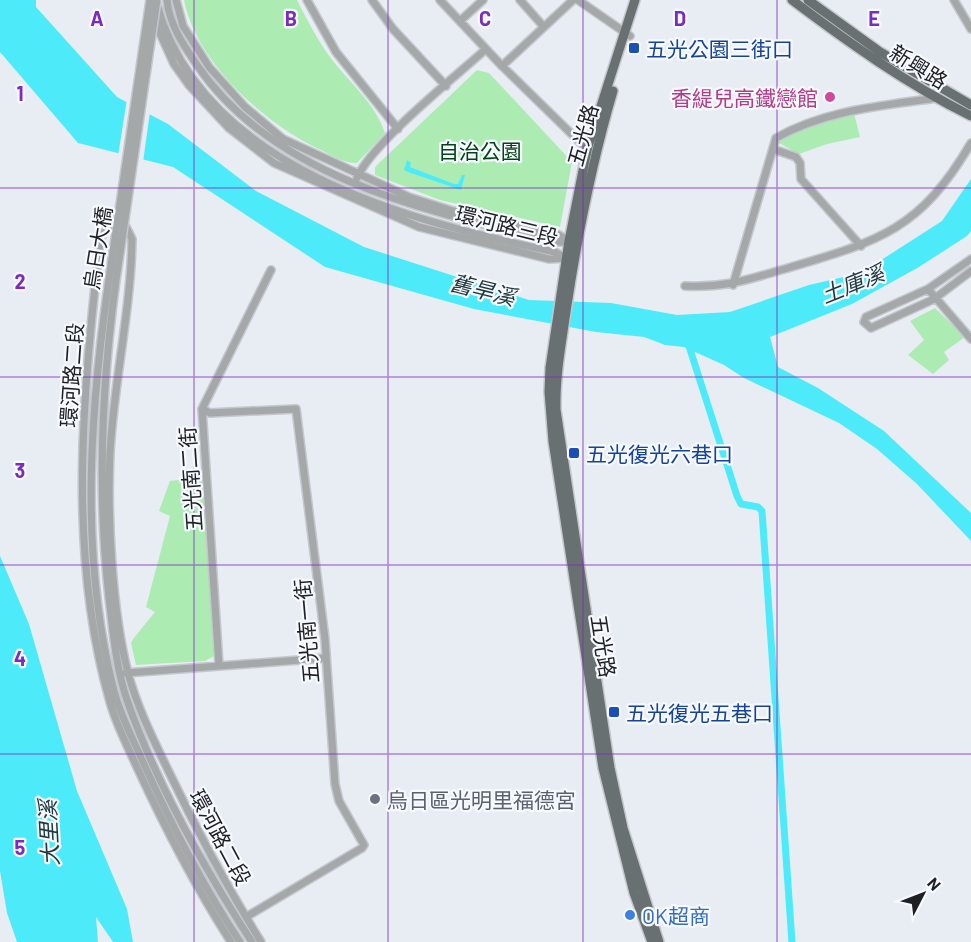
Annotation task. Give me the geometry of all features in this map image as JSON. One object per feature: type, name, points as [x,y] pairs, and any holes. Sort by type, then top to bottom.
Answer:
[{"type":"main road","name":"五光路","points":[[635,0],[627,35],[591,152],[570,259],[549,392],[552,429],[603,768],[634,893],[652,942]]},
{"type":"main road","name":"五光路","points":[[627,35],[641,0]]},
{"type":"main road","name":"新興路","points":[[792,0],[843,38],[936,98],[971,116]]},
{"type":"main road","name":"新興路","points":[[808,0],[880,52],[971,105]]},
{"type":"main road","name":"五光路","points":[[557,351],[556,393],[560,441],[610,768],[626,839],[659,942]]},
{"type":"street","name":"環河路三段","points":[[149,0],[161,40],[174,64],[229,128],[274,163],[419,227],[549,260],[570,259]]},
{"type":"street","name":"烏日大橋","points":[[92,502],[96,398],[149,0]]},
{"type":"street","name":"環河路三段","points":[[156,0],[167,36],[178,56],[194,81],[233,123],[278,157],[350,195]]},
{"type":"street","name":"烏日大橋","points":[[101,502],[103,399],[109,304],[156,0]]},
{"type":"street","name":"環河路三段","points":[[167,0],[176,31],[203,74],[239,114],[281,147],[356,182],[427,211],[557,242],[573,242]]},
{"type":"street","name":"環河路三段","points":[[176,0],[183,26],[195,47],[228,91],[244,107],[284,138],[359,174],[430,204],[559,235],[573,242]]},
{"type":"street","points":[[307,0],[336,52],[399,129]]},
{"type":"street","points":[[372,0],[393,28],[446,86]]},
{"type":"street","points":[[440,0],[502,66],[591,152]]},
{"type":"street","points":[[460,21],[483,0]]},
{"type":"street","points":[[520,0],[544,27]]},
{"type":"street","points":[[502,66],[573,0]]},
{"type":"street","points":[[578,0],[627,35]]},
{"type":"street","points":[[954,0],[971,29]]},
{"type":"street","points":[[350,195],[359,174],[399,129],[486,49]]},
{"type":"street","points":[[733,285],[776,138],[797,126],[856,110],[936,98]]},
{"type":"street","points":[[685,286],[733,285],[861,246],[911,218],[940,189],[971,143]]},
{"type":"street","points":[[773,149],[796,158],[800,163],[801,179],[861,246]]},
{"type":"street","name":"環河路二段","points":[[240,942],[211,895],[154,785],[122,713],[107,678],[88,590],[83,453],[100,241],[107,228],[119,224],[130,233],[132,247],[114,399],[110,501],[115,586],[126,698],[168,795],[252,942]]},
{"type":"street","points":[[971,259],[928,289],[866,317],[864,322],[871,328],[934,299],[971,272]]},
{"type":"street","name":"五光南二街","points":[[219,665],[202,409],[271,270]]},
{"type":"street","points":[[928,289],[934,299],[971,339]]},
{"type":"street","name":"五光南一街","points":[[202,409],[210,413],[296,409],[326,658],[336,789],[364,845],[246,917]]},
{"type":"street","name":"環河路二段","points":[[92,502],[96,587],[110,704],[148,792],[231,942]]},
{"type":"street","name":"環河路二段","points":[[101,502],[111,609],[124,673],[178,791],[261,942]]},
{"type":"street","points":[[107,678],[124,673],[326,658]]},
{"type":"green space","points":[[184,0],[297,0],[325,50],[375,112],[385,133],[357,163],[352,163],[343,161],[301,140],[279,126],[237,90],[218,69],[191,24]]},
{"type":"green space","name":"自治公園","points":[[477,70],[489,73],[572,162],[560,227],[440,200],[375,175],[375,167]]},
{"type":"green space","points":[[854,113],[860,137],[827,144],[799,154],[779,143],[779,139],[794,130]]},
{"type":"green space","points":[[935,308],[965,337],[944,352],[949,360],[933,374],[908,355],[924,340],[910,321]]},
{"type":"green space","points":[[202,477],[214,656],[205,661],[136,665],[131,643],[155,612],[146,607],[170,516],[159,511],[170,481]]},
{"type":"water","points":[[0,0],[36,0],[36,7],[117,97],[168,124],[256,191],[364,247],[529,300],[611,303],[677,315],[730,312],[809,285],[861,273],[942,221],[971,179],[971,231],[967,236],[919,267],[852,304],[770,337],[778,367],[818,388],[884,431],[971,513],[971,541],[917,484],[877,449],[839,423],[684,347],[665,345],[644,337],[596,332],[474,309],[325,267],[173,167],[78,143],[0,52]]},
{"type":"water","points":[[407,160],[411,163],[410,167],[454,184],[458,184],[462,175],[465,175],[461,190],[404,170]]},
{"type":"water","name":"大里溪","points":[[0,556],[29,624],[77,791],[127,909],[133,942],[113,942],[96,917],[98,942],[17,942],[7,913],[0,871]]},
{"type":"pier","points":[[127,99],[150,112],[143,162],[118,156]]},
{"type":"waterway","points":[[688,343],[737,496],[741,504],[758,507],[762,511],[792,942]]},
{"type":"place","name":"五光公園三街口","points":[[634,48]]},
{"type":"place","name":"香緹兒高鐵戀館","points":[[830,97]]},
{"type":"place","name":"五光復光六巷口","points":[[574,453]]},
{"type":"place","name":"五光復光五巷口","points":[[614,712]]},
{"type":"place","name":"烏日區光明里福德宮","points":[[375,799]]},
{"type":"place","name":"OK超商","points":[[630,915]]},
{"type":"water label","name":"土庫溪","points":[[852,283]]},
{"type":"water label","name":"舊旱溪","points":[[483,289]]}]
